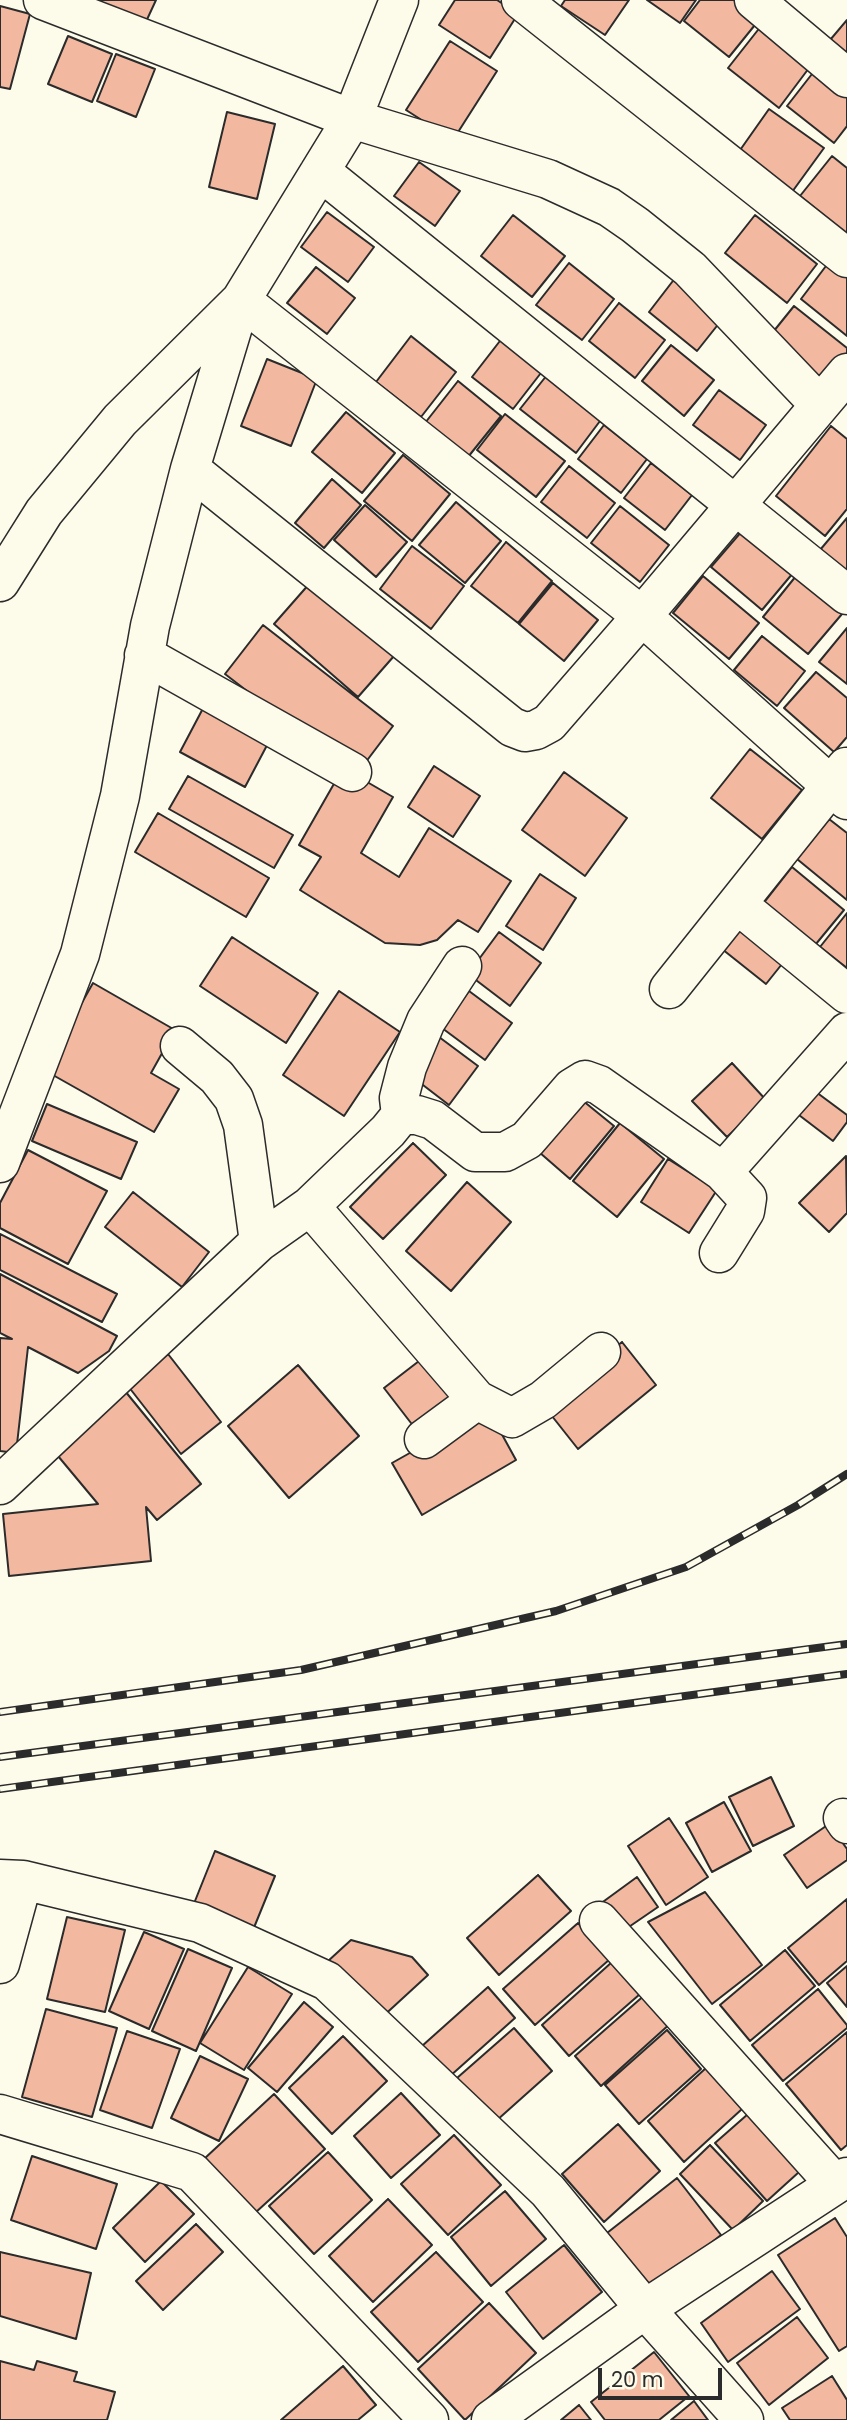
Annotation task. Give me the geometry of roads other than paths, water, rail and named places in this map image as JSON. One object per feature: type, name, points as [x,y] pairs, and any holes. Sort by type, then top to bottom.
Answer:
[{"type":"street","points":[[0,582],[44,512],[120,420],[241,300],[352,118],[399,0]]},
{"type":"street","points":[[522,0],[847,258]]},
{"type":"street","points":[[754,0],[847,78]]},
{"type":"street","points":[[50,1],[352,118],[548,179],[609,207],[690,269],[819,404]]},
{"type":"street","points":[[320,171],[847,595]]},
{"type":"street","points":[[0,1163],[80,954],[100,883],[120,796],[144,655],[190,469],[241,300]]},
{"type":"street","points":[[241,300],[642,616],[842,783],[737,904],[669,989]]},
{"type":"street","points":[[190,469],[512,727],[525,732],[549,723],[847,373]]},
{"type":"street","points":[[144,655],[352,772]]},
{"type":"street","points":[[737,904],[847,994]]},
{"type":"street","points":[[0,1485],[259,1242],[310,1206],[388,1130],[401,1115],[400,1098],[407,1067],[425,1021],[462,966]]},
{"type":"street","points":[[723,1171],[847,1032]]},
{"type":"street","points":[[180,1046],[217,1077],[234,1099],[243,1125],[259,1242]]},
{"type":"street","points":[[401,1115],[418,1115],[433,1120],[475,1152],[505,1152],[527,1140],[572,1088],[585,1080],[599,1085],[723,1171],[747,1198],[745,1211],[719,1253]]},
{"type":"street","points":[[310,1206],[477,1400],[512,1418],[543,1400],[601,1352]]},
{"type":"street","points":[[424,1439],[477,1400]]},
{"type":"street","points":[[0,1964],[12,1880],[200,1923],[327,1981],[548,2191],[645,2309],[744,2420]]},
{"type":"street","points":[[491,2420],[645,2309],[841,2180],[599,1920]]},
{"type":"street","points":[[0,2114],[192,2172],[429,2420]]},
{"type":"railway","points":[[0,1712],[301,1670],[556,1611],[686,1567],[798,1505],[847,1474]]},
{"type":"railway","points":[[0,1757],[847,1644]]},
{"type":"railway","points":[[0,1789],[847,1674]]}]
